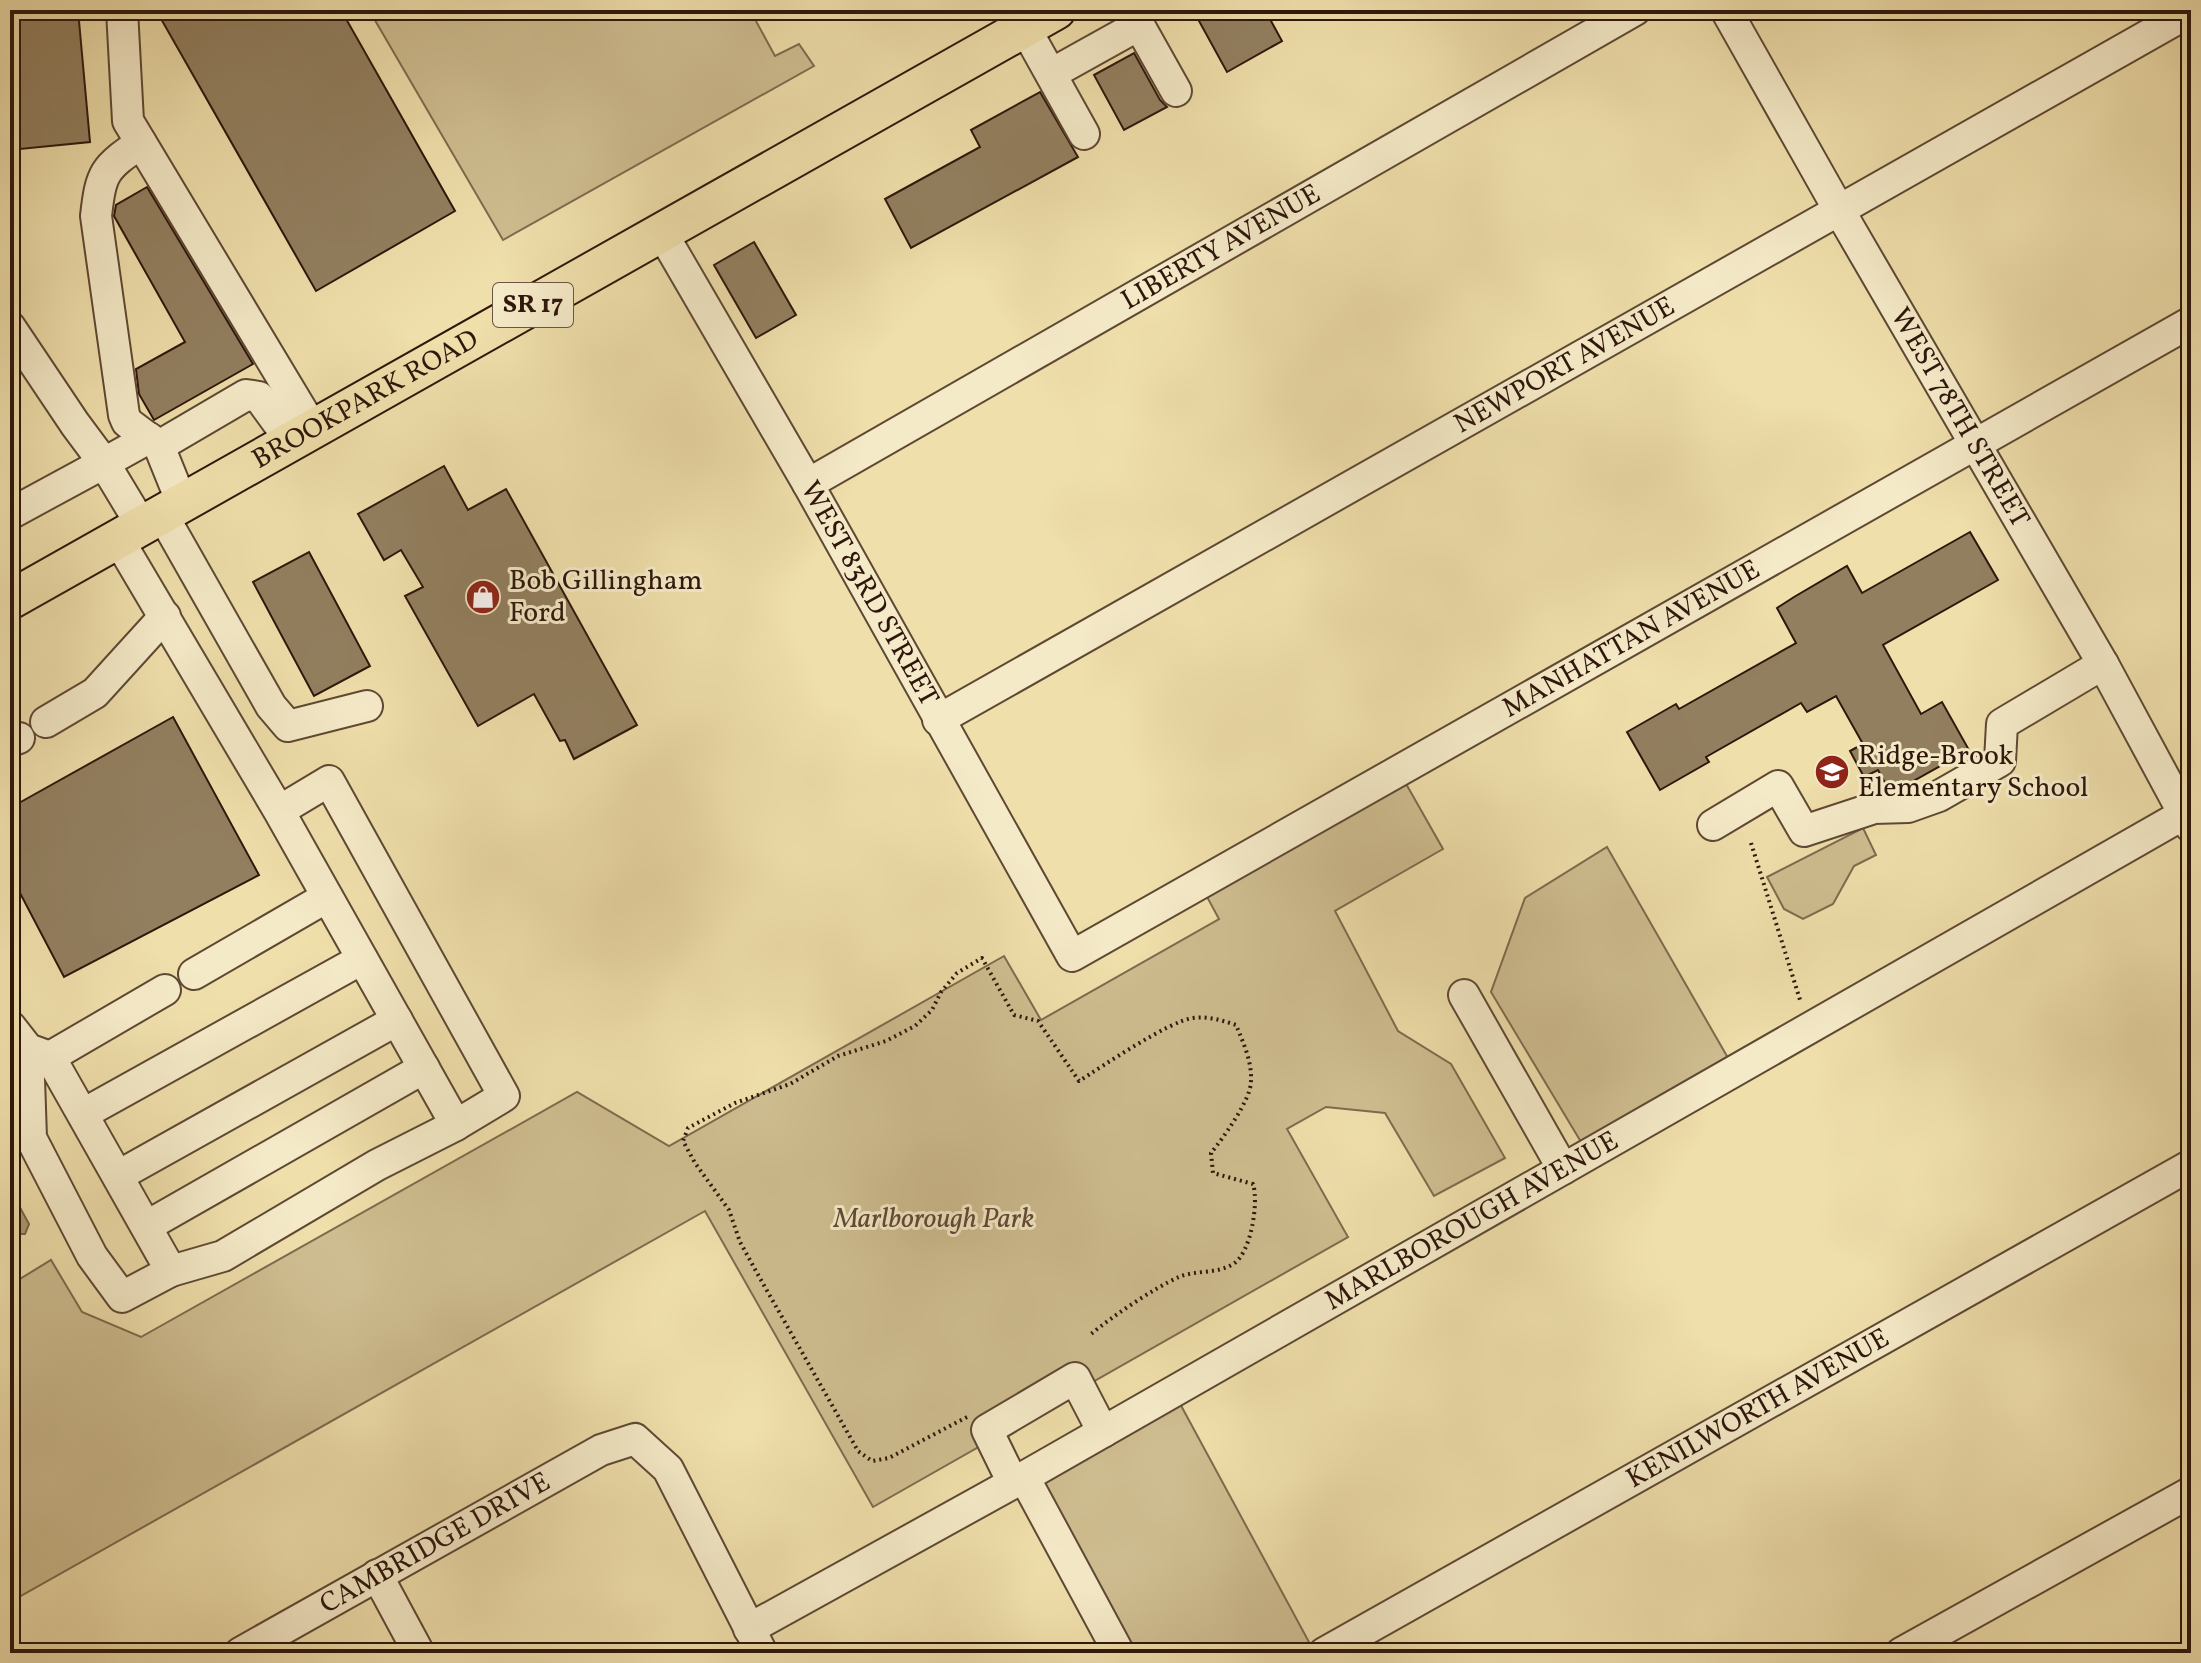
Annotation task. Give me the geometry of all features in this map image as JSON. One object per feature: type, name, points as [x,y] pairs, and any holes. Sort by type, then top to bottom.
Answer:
[{"type":"main road","name":"BROOKPARK ROAD","points":[[10,600],[1041,19]]},
{"type":"street","points":[[122,10],[128,121],[302,435]]},
{"type":"street","name":"LIBERTY AVENUE","points":[[808,484],[1635,10]]},
{"type":"street","name":"WEST 78TH STREET","points":[[1726,10],[2189,817]]},
{"type":"street","name":"NEWPORT AVENUE","points":[[938,720],[2191,11]]},
{"type":"street","points":[[1051,74],[1135,17],[1176,91]]},
{"type":"street","points":[[1041,19],[1051,74],[1084,134]]},
{"type":"street","points":[[141,143],[118,158],[105,172],[99,187],[96,216],[124,415],[127,422],[154,442]]},
{"type":"street","name":"WEST 83RD STREET","points":[[662,233],[808,484],[1072,956]]},
{"type":"street","name":"MANHATTAN AVENUE","points":[[1072,956],[2191,322]]},
{"type":"street","points":[[10,327],[75,424],[151,521],[271,706],[288,726],[367,706]]},
{"type":"street","points":[[10,514],[104,463],[154,442],[246,395],[259,397],[302,435]]},
{"type":"street","points":[[154,442],[151,521],[165,616],[456,1125]]},
{"type":"street","points":[[46,722],[95,693],[165,616]]},
{"type":"street","points":[[1713,825],[1778,786],[1804,831],[1874,808],[1908,807],[1939,796],[2000,761],[2002,724],[2103,664]]},
{"type":"street","points":[[29,1044],[31,1138],[92,1256],[122,1297],[171,1271],[223,1256],[377,1165],[456,1125],[504,1096],[329,781],[279,811]]},
{"type":"street","name":"MARLBOROUGH AVENUE","points":[[756,1641],[1018,1480],[2189,817]]},
{"type":"street","points":[[194,974],[327,897]]},
{"type":"street","points":[[83,1114],[362,959]]},
{"type":"street","points":[[29,1044],[165,990]]},
{"type":"street","points":[[1464,995],[1563,1169]]},
{"type":"street","points":[[118,1176],[397,1020]]},
{"type":"street","points":[[29,1044],[83,1114],[171,1271]]},
{"type":"street","points":[[147,1226],[424,1068]]},
{"type":"street","name":"KENILWORTH AVENUE","points":[[1324,1653],[2191,1165]]},
{"type":"street","points":[[1103,1432],[1075,1378],[987,1430],[1119,1653]]},
{"type":"street","name":"CAMBRIDGE DRIVE","points":[[240,1653],[601,1450],[635,1439],[668,1469],[756,1641]]},
{"type":"street","points":[[1901,1653],[2191,1492]]},
{"type":"street","points":[[377,1575],[419,1653]]},
{"type":"path","points":[[1751,843],[1802,1006]]},
{"type":"path","points":[[969,1416],[889,1458],[872,1461],[858,1451],[740,1242],[729,1210],[683,1141],[688,1128],[735,1103],[798,1080],[838,1056],[886,1041],[915,1026],[932,1010],[941,992],[957,973],[982,958],[1014,1015],[1038,1021],[1079,1081],[1190,1018],[1214,1018],[1236,1025],[1247,1053],[1252,1083],[1229,1131],[1211,1153],[1213,1173],[1253,1184],[1256,1192],[1253,1220],[1243,1255],[1233,1265],[1181,1276],[1091,1334]]},
{"type":"green space","points":[[369,10],[750,10],[775,56],[799,44],[814,66],[503,240]]},
{"type":"green space","name":"Marlborough Park","points":[[1405,782],[1443,849],[1335,911],[1398,1031],[1451,1064],[1505,1158],[1434,1196],[1385,1113],[1326,1107],[1287,1129],[1348,1237],[873,1507],[705,1211],[10,1602],[10,1285],[51,1260],[82,1312],[141,1337],[577,1092],[669,1146],[1004,956],[1041,1020],[1219,919],[1206,895]]},
{"type":"green space","points":[[1863,828],[1876,855],[1854,866],[1833,904],[1803,919],[1784,909],[1767,877]]},
{"type":"green space","points":[[1607,847],[1728,1058],[1581,1142],[1491,992],[1525,898]]},
{"type":"green space","points":[[1178,1400],[1309,1642],[1290,1653],[1133,1653],[1038,1479]]},
{"type":"shaded area","points":[[10,1189],[29,1224],[25,1234],[10,1234]]},
{"type":"building","points":[[10,10],[78,10],[90,142],[10,150]]},
{"type":"building","points":[[156,10],[341,10],[455,211],[316,291]]},
{"type":"building","points":[[1193,10],[1265,10],[1282,41],[1227,72]]},
{"type":"building","points":[[1134,53],[1167,107],[1124,130],[1094,75]]},
{"type":"building","points":[[1040,92],[1078,157],[911,248],[885,199],[980,147],[971,130]]},
{"type":"building","points":[[147,187],[253,364],[154,420],[139,394],[136,369],[185,342],[114,216],[116,205]]},
{"type":"building","points":[[754,242],[796,315],[756,338],[714,265]]},
{"type":"building","points":[[444,466],[468,510],[506,489],[637,725],[574,759],[565,740],[560,741],[534,694],[478,726],[405,596],[423,587],[401,550],[384,560],[358,514]]},
{"type":"building","name":"Ridge-Brook Elementary School","points":[[1970,532],[1998,580],[1883,645],[1921,714],[1942,702],[1969,750],[1899,789],[1889,790],[1878,770],[1864,777],[1850,751],[1863,744],[1836,696],[1807,712],[1801,703],[1706,757],[1709,762],[1660,790],[1627,732],[1676,704],[1679,709],[1796,643],[1777,608],[1847,566],[1862,593]]},
{"type":"building","points":[[309,552],[370,666],[314,696],[253,582]]},
{"type":"building","points":[[173,717],[259,875],[64,977],[10,874],[10,808]]},
{"type":"place","name":"Bob Gillingham Ford","points":[[483,597]]},
{"type":"place","name":"Ridge-Brook Elementary School","points":[[1832,772]]}]
